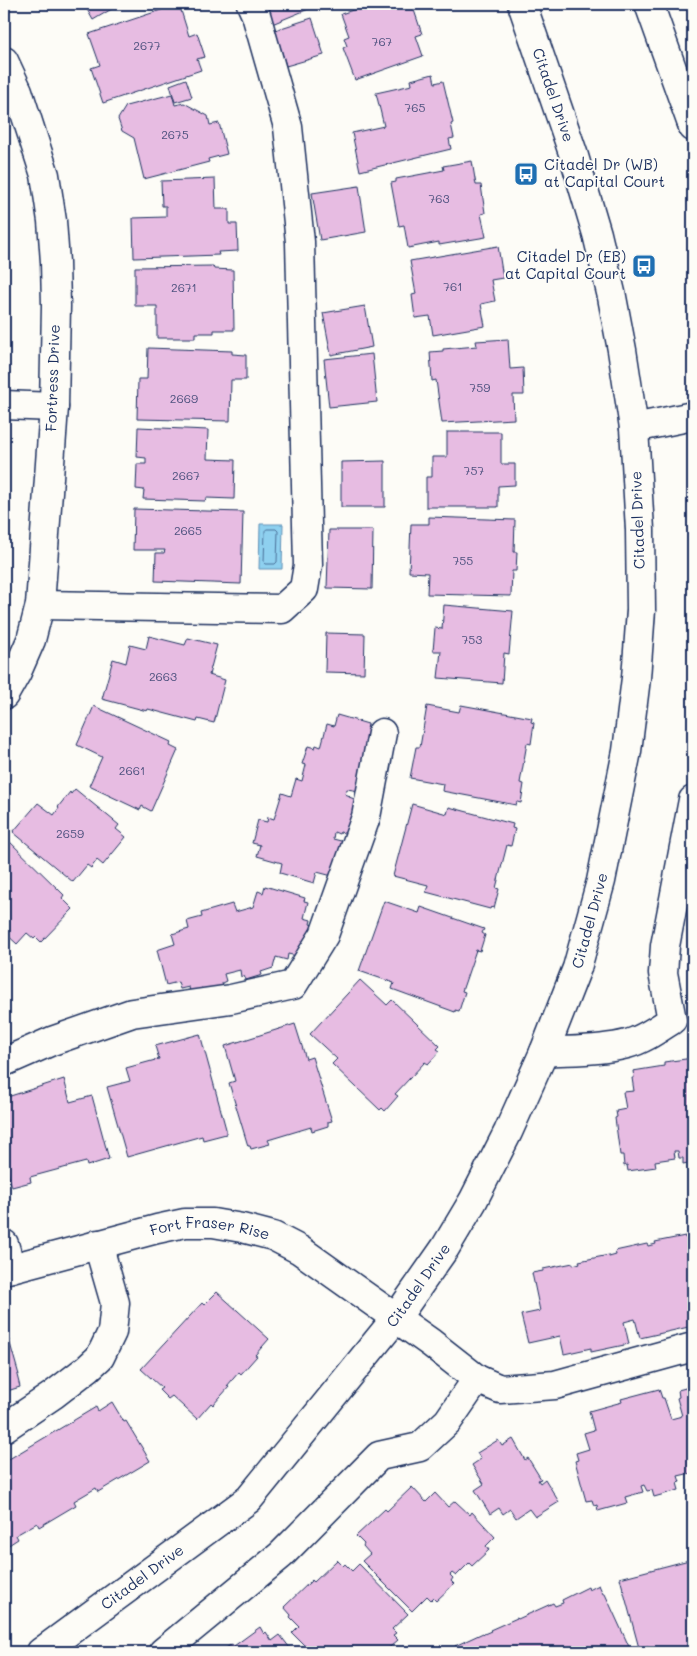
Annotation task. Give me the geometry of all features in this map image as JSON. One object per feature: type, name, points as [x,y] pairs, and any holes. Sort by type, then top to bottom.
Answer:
[{"type":"street","points":[[40,605],[282,609],[304,588],[308,565],[300,242],[288,127],[256,15],[251,4]]},
{"type":"street","name":"Citadel Drive","points":[[41,1652],[249,1499],[396,1318],[445,1248],[473,1200],[508,1132],[544,1052],[577,968],[601,881],[627,751],[636,678],[641,610],[640,530],[634,428],[622,350],[597,234],[573,153],[522,4]]},
{"type":"street","points":[[649,4],[693,127]]},
{"type":"street","name":"Fortress Drive","points":[[4,61],[18,91],[45,176],[52,222],[56,306],[54,407],[40,605],[31,640],[17,672],[4,695]]},
{"type":"street","points":[[4,405],[54,407]]},
{"type":"street","points":[[634,428],[693,416]]},
{"type":"street","points":[[4,1062],[52,1041],[132,1013],[231,999],[293,985],[324,935],[366,817],[382,733]]},
{"type":"street","points":[[544,1052],[628,1044],[682,1021],[663,973],[665,946],[693,800]]},
{"type":"street","name":"Fort Fraser Rise","points":[[6,1261],[98,1244],[185,1223],[213,1223],[273,1236],[300,1250],[431,1343],[477,1379],[500,1389],[555,1385],[693,1346]]},
{"type":"street","points":[[4,1428],[54,1395],[100,1356],[112,1332],[115,1303],[98,1244]]},
{"type":"street","points":[[164,1652],[281,1555],[380,1456],[420,1446],[448,1421],[477,1379]]},
{"type":"water","points":[[260,524],[283,524],[282,569],[259,569]]},
{"type":"building","points":[[84,4],[120,4],[93,20]]},
{"type":"building","points":[[179,4],[189,36],[197,33],[205,57],[197,59],[201,70],[103,103],[91,68],[100,65],[89,34]]},
{"type":"building","points":[[264,4],[309,4],[311,8],[272,24]]},
{"type":"building","points":[[371,4],[412,4],[422,34],[416,36],[423,56],[355,80],[343,48],[347,46],[344,38],[349,36],[341,14]]},
{"type":"building","points":[[312,18],[324,55],[286,66],[275,30]]},
{"type":"building","points":[[433,74],[435,83],[443,81],[453,123],[451,124],[454,138],[449,139],[451,149],[360,171],[352,133],[384,126],[376,93],[412,85],[411,80]]},
{"type":"building","points":[[186,79],[192,97],[175,102],[170,85]]},
{"type":"building","points":[[172,94],[175,105],[184,103],[208,116],[210,125],[219,123],[227,154],[208,159],[209,162],[144,179],[134,138],[122,131],[118,119],[126,106]]},
{"type":"building","points":[[472,161],[476,185],[481,185],[485,213],[481,214],[486,237],[439,245],[439,242],[408,248],[404,225],[399,226],[391,183],[396,182],[396,179],[444,170],[443,166]]},
{"type":"building","points":[[215,179],[216,209],[229,209],[229,224],[237,224],[238,251],[218,252],[219,255],[134,258],[133,218],[166,217],[166,206],[162,206],[161,181]]},
{"type":"building","points":[[359,186],[366,232],[320,240],[312,193]]},
{"type":"building","points":[[498,246],[503,278],[491,280],[495,301],[481,304],[485,326],[433,335],[430,316],[415,318],[412,295],[416,294],[410,261]]},
{"type":"building","points":[[213,266],[214,269],[233,270],[234,330],[214,330],[214,333],[195,333],[195,338],[157,338],[157,306],[135,306],[135,267]]},
{"type":"building","points":[[365,306],[372,347],[331,355],[323,313]]},
{"type":"building","points":[[508,339],[510,369],[523,368],[524,395],[513,395],[514,419],[442,423],[436,380],[432,381],[430,352],[477,346],[476,341]]},
{"type":"building","points":[[148,348],[232,351],[232,354],[246,355],[246,380],[231,380],[230,421],[137,419],[138,379],[147,379]]},
{"type":"building","points":[[372,354],[377,402],[329,407],[324,359]]},
{"type":"building","points":[[138,427],[208,430],[207,459],[235,460],[234,499],[206,498],[205,501],[143,499],[144,490],[136,489],[137,464],[146,464],[146,458],[137,457]]},
{"type":"building","points":[[447,432],[501,432],[501,464],[515,464],[515,485],[498,486],[498,507],[426,507],[426,477],[432,477],[432,457],[447,457]]},
{"type":"building","points":[[385,461],[385,507],[341,507],[341,462]]},
{"type":"building","points":[[134,509],[243,512],[241,584],[155,581],[156,553],[164,553],[165,550],[133,550]]},
{"type":"building","points":[[429,517],[515,520],[514,552],[517,552],[516,571],[512,571],[511,596],[427,594],[428,573],[409,572],[411,524],[429,524]]},
{"type":"building","points":[[329,530],[373,530],[372,589],[327,588]]},
{"type":"building","points":[[444,605],[513,611],[509,654],[504,653],[502,683],[438,678],[441,651],[433,651],[435,628],[442,629]]},
{"type":"building","points":[[326,633],[365,634],[364,673],[325,672]]},
{"type":"building","points":[[149,636],[185,645],[188,638],[217,645],[209,675],[225,680],[214,723],[198,719],[197,722],[102,699],[113,659],[126,663],[130,645],[146,649]]},
{"type":"building","points":[[461,705],[532,718],[531,722],[534,723],[531,744],[527,743],[520,783],[524,784],[521,803],[517,802],[516,805],[442,791],[443,784],[410,778],[416,747],[420,747],[427,706],[459,712]]},
{"type":"building","points":[[94,706],[171,742],[170,746],[178,750],[151,811],[142,806],[140,810],[89,786],[102,757],[77,745]]},
{"type":"building","points":[[337,715],[368,724],[367,729],[371,730],[359,791],[347,789],[345,794],[357,800],[347,834],[334,832],[333,839],[345,842],[336,877],[317,872],[314,883],[280,873],[282,863],[257,856],[260,845],[252,843],[258,820],[267,822],[268,817],[274,819],[282,793],[291,796],[296,779],[302,781],[306,765],[302,764],[308,746],[315,748],[316,745],[321,747],[327,724],[334,726]]},
{"type":"building","points":[[75,789],[119,825],[116,829],[126,837],[103,865],[97,860],[91,868],[87,865],[73,882],[13,832],[38,803],[54,815],[70,792],[71,794]]},
{"type":"building","points":[[412,804],[447,814],[449,807],[513,824],[512,828],[515,829],[511,846],[507,845],[496,888],[499,889],[494,908],[491,907],[490,909],[426,892],[428,885],[393,876]]},
{"type":"building","points":[[5,837],[64,895],[62,898],[73,909],[41,942],[36,937],[34,939],[27,933],[17,944],[4,932]]},
{"type":"building","points":[[265,886],[305,898],[304,901],[308,902],[304,918],[311,920],[310,924],[315,926],[301,957],[288,954],[287,960],[276,957],[273,968],[261,972],[262,975],[246,980],[244,976],[241,977],[240,970],[224,974],[226,981],[222,983],[223,987],[203,992],[202,988],[190,992],[189,987],[180,989],[178,982],[166,985],[157,950],[175,944],[172,934],[189,929],[187,921],[202,917],[201,913],[232,904],[235,912],[253,907],[258,891],[263,893]]},
{"type":"building","points":[[384,901],[419,913],[421,907],[484,929],[482,933],[485,935],[480,951],[476,950],[462,991],[465,992],[459,1011],[455,1010],[455,1012],[392,989],[394,983],[359,971]]},
{"type":"building","points":[[360,980],[387,1005],[392,1000],[440,1046],[437,1049],[440,1051],[428,1064],[425,1062],[395,1094],[398,1096],[385,1111],[382,1108],[380,1110],[332,1064],[337,1059],[310,1034]]},
{"type":"building","points":[[295,1024],[306,1059],[312,1057],[332,1121],[328,1122],[328,1126],[312,1131],[311,1127],[268,1140],[270,1144],[251,1149],[248,1146],[229,1083],[235,1081],[225,1046]]},
{"type":"building","points":[[200,1034],[226,1134],[203,1140],[202,1136],[127,1157],[107,1087],[130,1081],[126,1068],[159,1059],[155,1046]]},
{"type":"building","points":[[693,1058],[693,1162],[683,1164],[683,1158],[679,1158],[678,1151],[674,1151],[675,1158],[655,1161],[656,1167],[628,1171],[627,1165],[624,1166],[623,1155],[620,1155],[615,1118],[617,1117],[616,1111],[626,1109],[623,1092],[634,1091],[633,1071],[664,1066],[664,1062]]},
{"type":"building","points":[[64,1079],[70,1102],[92,1096],[109,1159],[87,1166],[86,1162],[30,1177],[31,1182],[12,1187],[4,1160],[4,1098]]},
{"type":"building","points":[[685,1236],[685,1238],[693,1236],[693,1326],[640,1338],[635,1319],[624,1322],[629,1344],[591,1352],[591,1348],[564,1354],[560,1336],[528,1343],[521,1315],[540,1311],[532,1273],[573,1263],[573,1265],[580,1263],[579,1261],[609,1255],[609,1257],[616,1255],[615,1251],[647,1244],[648,1246],[656,1244],[655,1242]]},
{"type":"building","points":[[217,1292],[269,1339],[241,1374],[239,1372],[213,1405],[211,1403],[197,1419],[172,1396],[168,1399],[159,1390],[162,1388],[141,1369],[202,1303],[204,1305]]},
{"type":"building","points":[[9,1340],[19,1375],[17,1375],[20,1387],[4,1392],[4,1342]]},
{"type":"building","points":[[693,1386],[693,1477],[691,1473],[678,1476],[680,1482],[677,1483],[679,1490],[654,1497],[652,1490],[647,1491],[644,1485],[641,1486],[643,1492],[625,1497],[627,1503],[598,1511],[597,1505],[594,1506],[592,1500],[586,1501],[575,1461],[578,1460],[576,1453],[589,1449],[584,1433],[594,1430],[589,1411],[622,1402],[621,1399],[659,1389],[671,1419],[682,1416],[677,1398],[679,1397],[678,1390]]},
{"type":"building","points":[[112,1402],[150,1461],[98,1492],[96,1488],[74,1501],[76,1505],[39,1527],[37,1523],[16,1535],[18,1539],[4,1548],[4,1462],[96,1407],[98,1411]]},
{"type":"building","points":[[513,1439],[525,1460],[528,1458],[541,1479],[538,1480],[540,1483],[545,1479],[559,1502],[535,1517],[529,1509],[516,1518],[510,1509],[503,1514],[499,1508],[490,1514],[475,1490],[484,1484],[472,1465],[481,1459],[477,1453],[498,1440],[502,1446]]},
{"type":"building","points":[[412,1487],[426,1502],[435,1493],[448,1507],[455,1501],[470,1515],[472,1512],[495,1537],[486,1546],[489,1550],[472,1566],[469,1563],[456,1576],[452,1573],[450,1575],[453,1578],[451,1581],[454,1584],[436,1601],[433,1598],[431,1600],[427,1596],[412,1611],[362,1561],[370,1554],[356,1536],[385,1509],[387,1511]]},
{"type":"building","points":[[693,1559],[693,1648],[685,1650],[685,1652],[650,1652],[648,1646],[639,1648],[620,1578]]},
{"type":"building","points":[[337,1560],[343,1566],[345,1564],[352,1571],[359,1564],[408,1614],[392,1629],[396,1633],[393,1635],[398,1640],[384,1652],[311,1652],[292,1633],[299,1626],[284,1607],[312,1580],[314,1582]]},
{"type":"building","points":[[599,1585],[631,1651],[445,1652],[483,1633],[553,1603],[555,1606],[563,1603],[562,1600],[588,1587],[589,1590]]},
{"type":"building","points":[[260,1627],[264,1634],[266,1632],[272,1641],[280,1635],[293,1652],[220,1652],[232,1644],[234,1646]]},
{"type":"place","name":"Citadel Dr (WB) at Capital Court","points":[[526,174]]},
{"type":"place","name":"Citadel Dr (EB) at Capital Court","points":[[644,266]]}]
